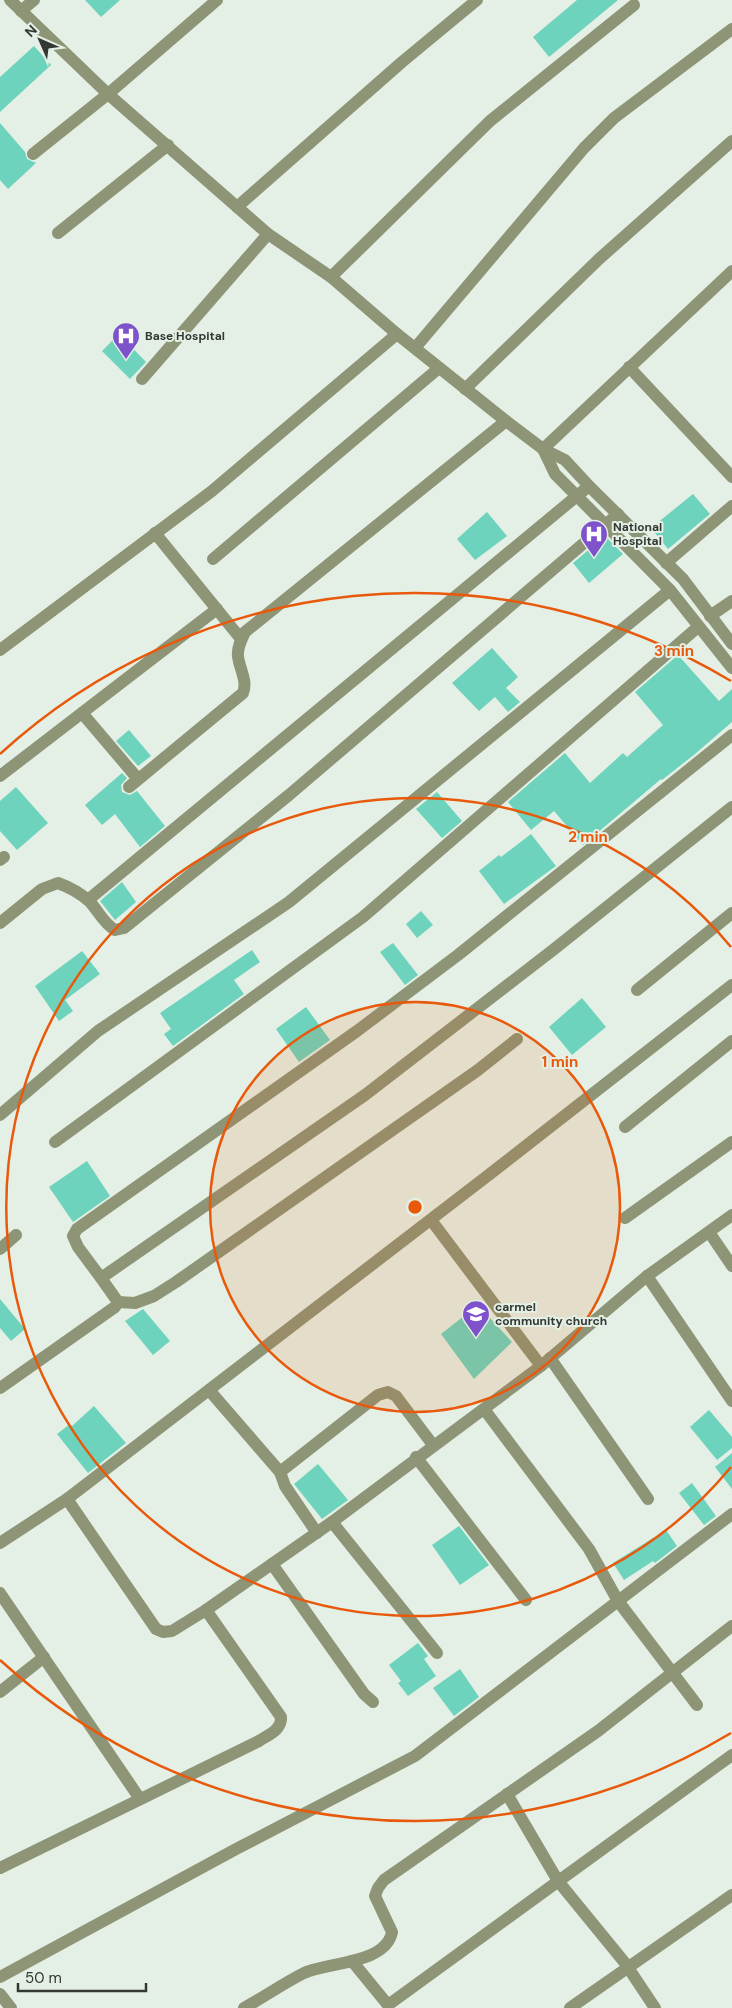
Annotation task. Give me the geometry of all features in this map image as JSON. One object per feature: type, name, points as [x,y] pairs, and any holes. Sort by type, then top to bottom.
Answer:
[{"type":"street","points":[[10,0],[108,94],[268,234],[331,278],[397,334],[506,421],[543,449],[565,460],[683,579],[732,644]]},
{"type":"street","points":[[21,11],[34,0]]},
{"type":"street","points":[[33,154],[108,94],[217,0]]},
{"type":"street","points":[[237,207],[402,62],[477,0]]},
{"type":"street","points":[[331,278],[490,121],[634,5]]},
{"type":"street","points":[[415,348],[596,135],[621,112],[732,29]]},
{"type":"street","points":[[465,389],[599,258],[732,141]]},
{"type":"street","points":[[58,234],[168,145]]},
{"type":"street","points":[[142,379],[268,234]]},
{"type":"street","points":[[543,449],[732,271]]},
{"type":"street","points":[[0,650],[212,491],[397,334]]},
{"type":"street","points":[[629,367],[732,477]]},
{"type":"street","points":[[213,559],[440,368]]},
{"type":"street","points":[[82,713],[133,783],[243,693],[246,687],[238,656],[245,632],[506,421]]},
{"type":"street","points":[[543,449],[555,474],[670,590],[732,668]]},
{"type":"street","points":[[88,900],[589,486]]},
{"type":"street","points":[[666,563],[732,506]]},
{"type":"street","points":[[0,924],[42,888],[58,883],[71,888],[88,900],[108,925],[115,930],[124,928],[289,795],[618,514]]},
{"type":"street","points":[[155,534],[242,639]]},
{"type":"street","points":[[0,1115],[98,1031],[289,902],[670,590]]},
{"type":"street","points":[[710,616],[732,601]]},
{"type":"street","points":[[0,776],[217,609]]},
{"type":"street","points":[[55,1142],[363,917],[698,627]]},
{"type":"street","points":[[118,1302],[78,1248],[73,1236],[76,1228],[357,1031],[450,961],[732,735]]},
{"type":"street","points":[[101,1278],[365,1095],[553,950],[732,807]]},
{"type":"street","points":[[637,990],[732,914]]},
{"type":"street","points":[[0,1543],[67,1499],[431,1220],[732,985]]},
{"type":"street","points":[[118,1302],[135,1303],[154,1296],[176,1282],[471,1075],[516,1039]]},
{"type":"street","points":[[625,1127],[732,1041]]},
{"type":"street","points":[[625,1218],[732,1142]]},
{"type":"street","points":[[67,1499],[159,1632],[172,1631],[206,1610],[332,1522],[416,1457],[484,1409],[545,1362],[647,1276],[732,1215]]},
{"type":"street","points":[[431,1220],[545,1362],[648,1499]]},
{"type":"street","points":[[709,1232],[732,1266]]},
{"type":"street","points":[[0,1248],[16,1235]]},
{"type":"street","points":[[647,1276],[732,1401]]},
{"type":"street","points":[[0,1388],[112,1309],[118,1302]]},
{"type":"street","points":[[209,1390],[280,1472],[285,1486],[317,1533]]},
{"type":"street","points":[[280,1472],[378,1395],[388,1392],[396,1396],[433,1445]]},
{"type":"street","points":[[484,1409],[589,1549],[618,1601],[674,1672],[697,1705]]},
{"type":"street","points":[[416,1457],[526,1600]]},
{"type":"street","points":[[0,1977],[229,1853],[415,1756],[732,1514]]},
{"type":"street","points":[[332,1522],[437,1653]]},
{"type":"street","points":[[272,1564],[364,1694],[373,1702]]},
{"type":"street","points":[[0,1593],[140,1799]]},
{"type":"street","points":[[0,1868],[258,1741],[279,1728],[281,1717],[206,1610]]},
{"type":"street","points":[[244,2008],[310,1971],[352,1961],[380,1950],[392,1932],[375,1896],[381,1883],[598,1731],[732,1627]]},
{"type":"street","points":[[0,1692],[44,1658]]},
{"type":"street","points":[[352,1961],[391,2007],[558,1881],[732,1755]]},
{"type":"street","points":[[507,1794],[558,1881],[628,1968],[655,2008]]},
{"type":"street","points":[[570,2008],[732,1895]]},
{"type":"street","points":[[0,1994],[11,2008]]},
{"type":"building","points":[[85,0],[120,0],[101,17]]},
{"type":"building","points":[[577,0],[618,0],[549,57],[533,37]]},
{"type":"building","points":[[34,46],[51,65],[0,112],[0,77]]},
{"type":"building","points":[[0,123],[25,152],[27,159],[36,163],[8,189],[0,180]]},
{"type":"building","points":[[119,334],[146,362],[130,379],[102,351]]},
{"type":"building","points":[[693,494],[710,514],[668,549],[651,528]]},
{"type":"building","points":[[487,512],[507,536],[475,560],[457,539]]},
{"type":"building","points":[[605,536],[623,554],[589,583],[573,563]]},
{"type":"building","points":[[492,648],[518,677],[506,688],[520,702],[508,712],[495,697],[479,711],[452,683]]},
{"type":"building","points":[[678,655],[719,701],[732,689],[732,722],[583,845],[554,811],[531,830],[508,802],[565,753],[590,783],[623,753],[627,757],[663,725],[635,692]]},
{"type":"building","points":[[129,730],[151,756],[138,766],[116,741]]},
{"type":"building","points":[[122,773],[127,778],[121,785],[122,792],[130,795],[137,791],[165,826],[140,847],[115,814],[102,825],[85,805]]},
{"type":"building","points":[[16,787],[48,823],[17,850],[0,831],[0,801]]},
{"type":"building","points":[[437,792],[462,821],[442,838],[416,809]]},
{"type":"building","points":[[531,834],[556,866],[504,904],[479,871]]},
{"type":"building","points":[[122,882],[136,902],[115,920],[100,901]]},
{"type":"building","points":[[421,911],[433,925],[417,938],[406,924]]},
{"type":"building","points":[[393,943],[418,975],[405,985],[380,952]]},
{"type":"building","points":[[252,950],[260,962],[234,980],[244,994],[173,1046],[164,1034],[171,1029],[160,1013]]},
{"type":"building","points":[[82,951],[100,974],[65,1000],[73,1011],[59,1021],[35,986]]},
{"type":"building","points":[[582,998],[606,1027],[572,1055],[549,1027]]},
{"type":"building","points":[[306,1007],[330,1040],[299,1062],[276,1029]]},
{"type":"building","points":[[87,1161],[110,1196],[73,1222],[49,1187]]},
{"type":"building","points":[[0,1299],[25,1329],[11,1341],[0,1328]]},
{"type":"building","name":"carmel community church","points":[[478,1305],[512,1342],[474,1379],[441,1334]]},
{"type":"building","points":[[143,1309],[170,1341],[153,1355],[125,1321]]},
{"type":"building","points":[[94,1406],[126,1443],[88,1473],[57,1434],[70,1424],[72,1426]]},
{"type":"building","points":[[709,1410],[732,1437],[732,1448],[717,1460],[690,1427]]},
{"type":"building","points":[[732,1453],[732,1489],[715,1467]]},
{"type":"building","points":[[318,1464],[348,1500],[322,1519],[294,1484]]},
{"type":"building","points":[[692,1483],[716,1516],[704,1525],[679,1493]]},
{"type":"building","points":[[459,1526],[489,1565],[460,1585],[432,1545]]},
{"type":"building","points":[[666,1530],[677,1546],[655,1563],[653,1561],[624,1580],[613,1563]]},
{"type":"building","points":[[418,1643],[428,1656],[424,1659],[436,1676],[408,1696],[398,1683],[401,1681],[389,1665]]},
{"type":"building","points":[[460,1669],[479,1697],[454,1716],[433,1688]]},
{"type":"place","name":"Base Hospital","points":[[126,360]]},
{"type":"place","name":"National Hospital","points":[[594,558]]},
{"type":"place","name":"carmel community church","points":[[476,1338]]}]
